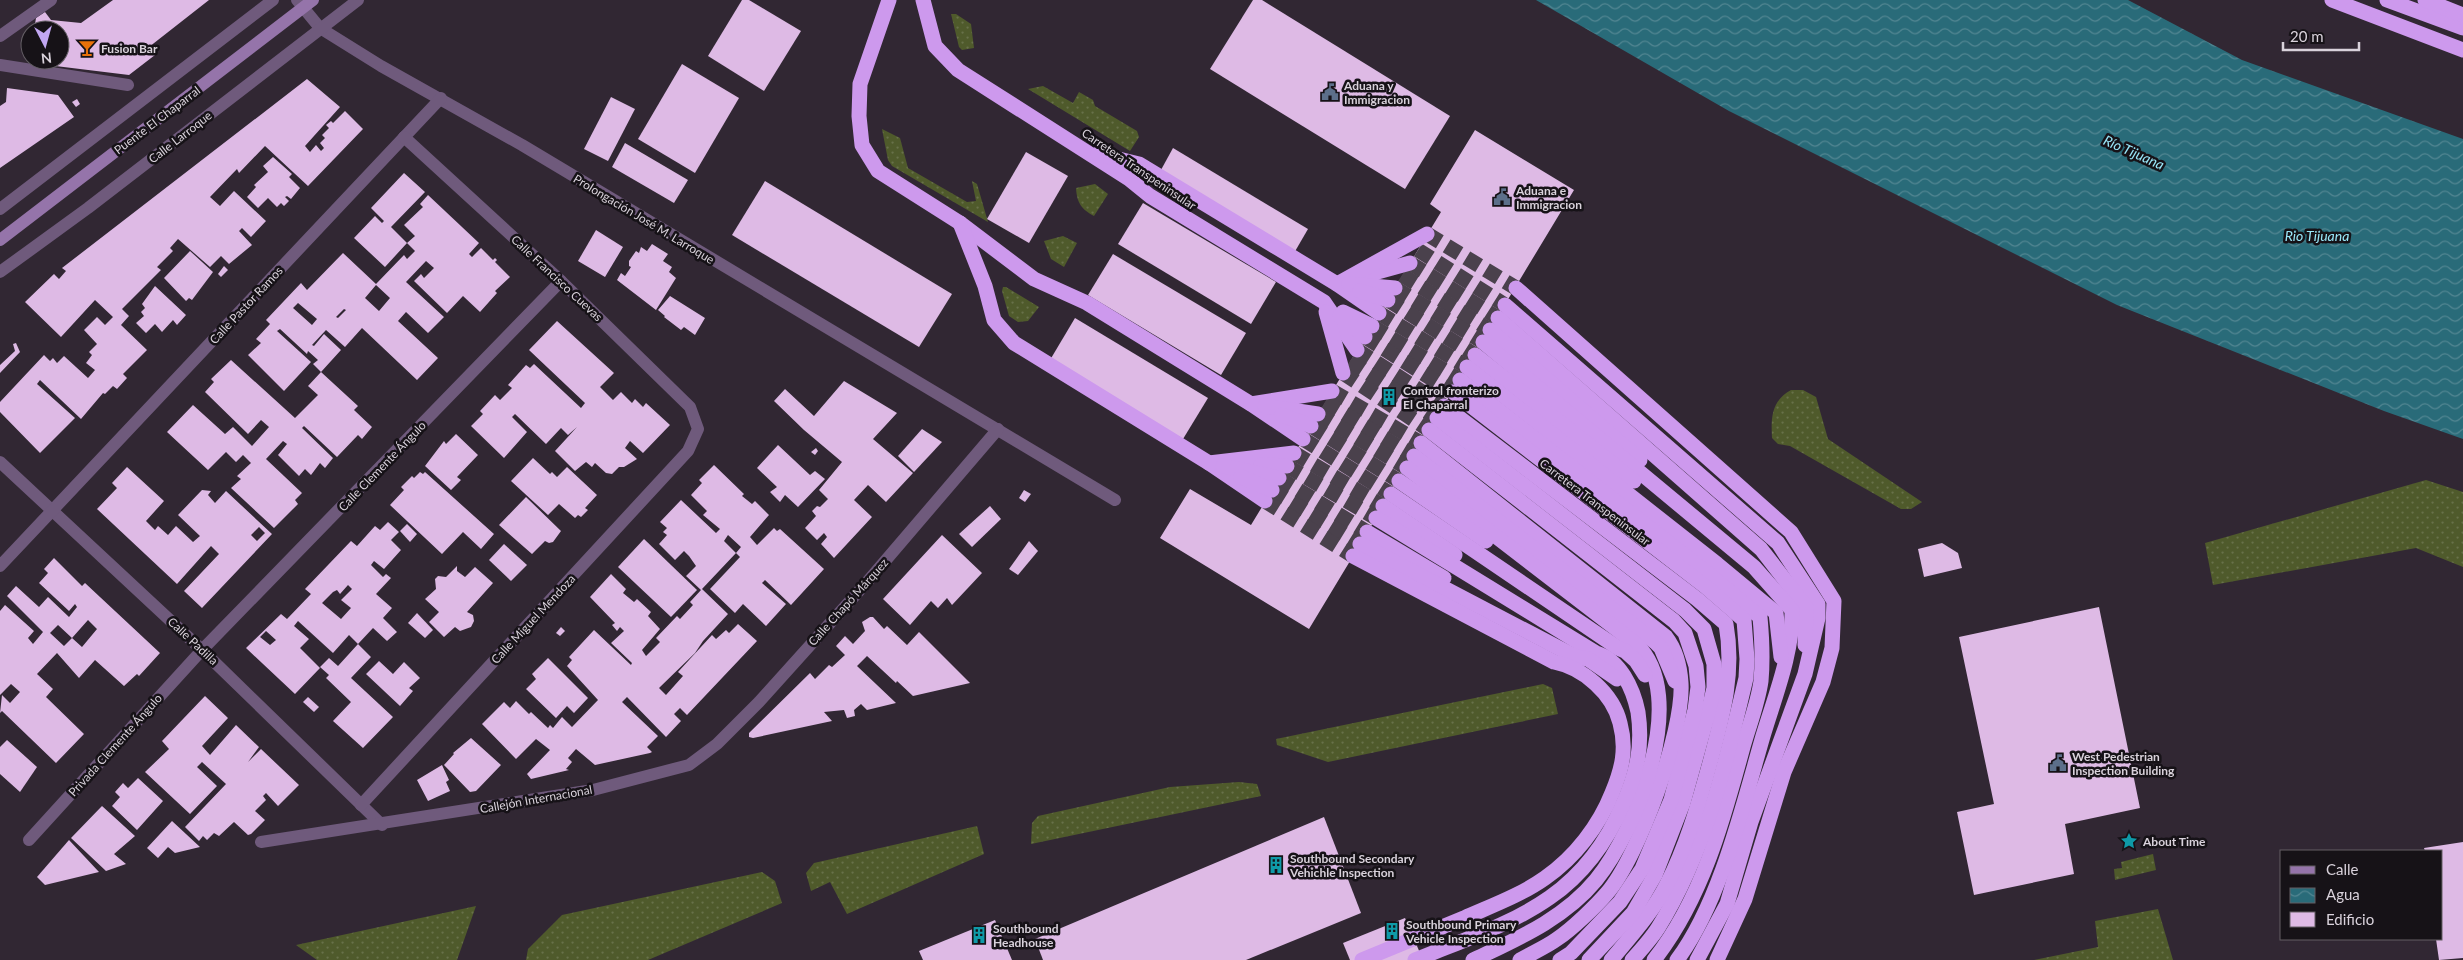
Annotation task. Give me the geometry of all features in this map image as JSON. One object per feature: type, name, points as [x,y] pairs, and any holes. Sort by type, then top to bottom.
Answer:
[{"type":"highway","points":[[889,0],[860,84],[859,116],[862,145],[878,171],[960,223],[1034,278],[1087,303],[1251,404],[1318,415]]},
{"type":"highway","name":"Carretera Transpeninsular","points":[[923,0],[935,46],[958,70],[1130,179],[1150,196],[1324,302],[1376,319]]},
{"type":"highway","points":[[2332,0],[2463,50]]},
{"type":"highway","points":[[2388,0],[2463,28]]},
{"type":"highway","points":[[2425,0],[2463,15]]},
{"type":"highway","points":[[1087,152],[1139,164],[1337,284],[1376,319]]},
{"type":"highway","points":[[960,223],[985,286],[994,320],[1014,342],[1209,463],[1280,478]]},
{"type":"highway","points":[[1337,284],[1427,234]]},
{"type":"highway","points":[[1337,284],[1418,250]]},
{"type":"highway","points":[[1337,284],[1376,319]]},
{"type":"highway","points":[[1337,284],[1376,319]]},
{"type":"highway","points":[[1516,288],[1791,532],[1834,601],[1832,648],[1823,682],[1784,772],[1745,899],[1717,960]]},
{"type":"highway","points":[[1324,302],[1376,319]]},
{"type":"highway","points":[[1324,302],[1376,319]]},
{"type":"highway","points":[[1479,349],[1723,552],[1805,607]]},
{"type":"highway","points":[[1479,349],[1778,543],[1805,607]]},
{"type":"highway","points":[[1479,349],[1818,618],[1805,674],[1751,822],[1727,904],[1697,960]]},
{"type":"highway","points":[[1479,349],[1717,564],[1776,614],[1782,671]]},
{"type":"highway","points":[[1479,349],[1711,576],[1760,617],[1763,650],[1760,684],[1725,815],[1693,898],[1670,940],[1654,960]]},
{"type":"highway","points":[[1479,349],[1706,587],[1744,620],[1747,632],[1746,678],[1711,812],[1680,890],[1658,930],[1632,960]]},
{"type":"highway","points":[[1251,404],[1318,415]]},
{"type":"highway","points":[[1251,404],[1318,415]]},
{"type":"highway","points":[[1410,462],[1685,610],[1704,629],[1714,664],[1714,688],[1684,803],[1656,875],[1633,913],[1589,960]]},
{"type":"highway","points":[[1410,462],[1674,621],[1685,633],[1696,666],[1698,687],[1695,710],[1671,800],[1642,869],[1620,902],[1571,953],[1560,960]]},
{"type":"highway","points":[[1410,462],[1659,639],[1675,648],[1681,683],[1679,712],[1658,795],[1630,856],[1608,892],[1558,939],[1520,960]]},
{"type":"highway","points":[[1410,462],[1636,644],[1651,669],[1658,694],[1659,727],[1644,792],[1620,846],[1600,874],[1550,921],[1473,960]]},
{"type":"highway","points":[[1410,462],[1618,648],[1625,651],[1636,661],[1658,694]]},
{"type":"highway","points":[[1410,462],[1596,653],[1604,655],[1620,670],[1635,698],[1641,734],[1638,758],[1630,787],[1612,830],[1595,856],[1567,886],[1527,913],[1415,960]]},
{"type":"highway","name":"Carretera Transpeninsular","points":[[1410,462],[1697,599],[1726,624],[1730,662],[1726,702],[1698,808],[1667,884],[1644,921],[1611,960]]},
{"type":"highway","points":[[1209,463],[1280,478]]},
{"type":"highway","points":[[1209,463],[1280,478]]},
{"type":"highway","points":[[1362,960],[1499,903],[1545,878],[1572,855],[1603,816],[1620,773],[1625,741],[1619,717],[1604,692],[1590,680],[1567,664],[1554,662],[1360,544],[1576,657],[1588,660],[1631,689]]},
{"type":"highway","points":[[1677,960],[1685,950],[1711,901],[1739,818],[1782,671],[1792,624],[1805,607]]},
{"type":"main road","name":"Puente El Chaparral","points":[[0,240],[313,0]]},
{"type":"street","points":[[0,36],[51,0]]},
{"type":"street","points":[[0,209],[273,0]]},
{"type":"street","name":"Prolongación José M. Larroque","points":[[297,0],[320,28],[381,66],[440,98],[1115,500]]},
{"type":"street","name":"Calle Larroque","points":[[0,272],[88,208],[358,0]]},
{"type":"street","points":[[0,65],[128,85]]},
{"type":"street","name":"Calle Pastor Ramos","points":[[0,566],[440,98]]},
{"type":"street","name":"Calle Francisco Cuevas","points":[[404,137],[561,281],[690,407],[698,429]]},
{"type":"street","name":"Calle Clemente Ángulo","points":[[202,650],[561,281]]},
{"type":"street","name":"Calle Miguel Mendoza","points":[[361,805],[688,451],[698,429]]},
{"type":"street","name":"Calle Chapó Márquez","points":[[689,765],[717,744],[759,702],[868,581],[998,429]]},
{"type":"street","name":"Calle Padilla","points":[[0,462],[202,650],[382,825]]},
{"type":"street","name":"Privada Clemente Ángulo","points":[[29,840],[202,650]]},
{"type":"street","name":"Callejón Internacional","points":[[261,842],[382,825],[593,790],[689,765]]},
{"type":"green space","points":[[951,14],[956,14],[971,24],[974,48],[962,50],[959,47]]},
{"type":"green space","points":[[1043,86],[1073,103],[1079,92],[1093,100],[1095,106],[1137,131],[1139,137],[1130,151],[1028,89]]},
{"type":"green space","points":[[882,129],[900,138],[908,168],[967,202],[976,201],[972,181],[977,184],[988,222],[892,166],[888,160]]},
{"type":"green space","points":[[1095,184],[1108,194],[1094,216],[1080,205],[1076,188]]},
{"type":"green space","points":[[1063,236],[1077,243],[1064,267],[1051,259],[1044,241]]},
{"type":"green space","points":[[1003,287],[1039,307],[1028,321],[1018,322],[1009,316],[1002,291]]},
{"type":"green space","points":[[1791,390],[1803,390],[1816,397],[1828,439],[1922,502],[1911,509],[1901,509],[1790,446],[1778,444],[1772,438],[1772,417],[1779,399]]},
{"type":"green space","points":[[2426,480],[2463,492],[2463,567],[2416,548],[2213,585],[2205,543]]},
{"type":"green space","points":[[1543,684],[1552,688],[1558,714],[1328,762],[1277,745],[1276,739]]},
{"type":"green space","points":[[1239,782],[1257,784],[1261,796],[1031,844],[1032,823],[1038,816],[1170,787]]},
{"type":"green space","points":[[977,826],[984,854],[847,914],[830,882],[811,891],[806,873],[814,863]]},
{"type":"green space","points":[[2153,854],[2156,870],[2115,880],[2114,869],[2122,868],[2121,862]]},
{"type":"green space","points":[[762,872],[775,881],[782,903],[648,960],[526,960],[528,949],[562,915]]},
{"type":"green space","points":[[476,906],[457,960],[317,960],[296,945]]},
{"type":"green space","points":[[2158,909],[2173,960],[2034,960],[2098,947],[2095,921]]},
{"type":"water","name":"Rio Tijuana","points":[[1536,0],[2128,0],[2242,60],[2463,139],[2463,439],[2384,411],[2117,305],[1729,111]]},
{"type":"building","points":[[113,0],[209,0],[149,47],[155,55],[129,75],[70,68],[70,22],[81,23]]},
{"type":"building","points":[[742,0],[749,0],[801,31],[764,91],[708,56]]},
{"type":"building","name":"Aduana y Immigracion","points":[[1253,0],[1262,0],[1450,116],[1405,189],[1210,69]]},
{"type":"building","points":[[45,12],[51,20],[36,20],[36,18]]},
{"type":"building","points":[[682,64],[739,98],[695,173],[638,139]]},
{"type":"building","points":[[307,79],[340,107],[305,146],[310,152],[316,145],[321,151],[324,148],[320,143],[325,138],[322,135],[329,128],[326,125],[331,121],[333,123],[345,111],[363,129],[308,186],[265,146],[239,173],[237,169],[210,197],[220,206],[234,191],[266,221],[251,237],[242,228],[239,231],[252,245],[229,264],[221,256],[210,267],[178,239],[170,248],[173,251],[157,267],[161,270],[122,309],[129,316],[121,325],[147,350],[123,374],[127,378],[117,389],[113,386],[105,394],[103,393],[81,419],[40,380],[37,384],[75,418],[40,453],[0,412],[0,402],[44,355],[50,361],[53,358],[57,363],[64,356],[88,378],[95,370],[86,363],[92,355],[89,352],[97,344],[84,330],[97,317],[105,325],[113,317],[95,300],[61,337],[25,302],[54,274],[59,279],[66,271],[62,268]]},
{"type":"building","points":[[7,88],[58,95],[74,117],[0,168],[0,106],[6,102]]},
{"type":"building","points":[[611,97],[635,109],[608,161],[584,149]]},
{"type":"building","points":[[77,99],[80,104],[76,107],[72,102]]},
{"type":"building","name":"Control fronterizo El Chaparral","points":[[1475,130],[1574,190],[1309,629],[1160,538],[1190,489],[1251,525],[1441,212],[1430,204]]},
{"type":"building","points":[[625,143],[688,180],[674,203],[612,167]]},
{"type":"building","points":[[1173,148],[1308,229],[1290,260],[1156,179]]},
{"type":"building","points":[[1026,152],[1068,176],[1029,243],[987,219]]},
{"type":"building","points":[[273,157],[292,174],[289,177],[300,188],[291,199],[287,196],[285,197],[289,201],[284,206],[281,203],[277,207],[268,198],[258,208],[247,197],[256,187],[254,185],[268,172],[263,166]]},
{"type":"building","points":[[404,173],[425,192],[391,227],[407,243],[385,267],[354,238],[375,216],[382,223],[384,221],[371,208]]},
{"type":"building","points":[[765,181],[952,294],[919,347],[732,235]]},
{"type":"building","points":[[428,195],[479,243],[469,254],[472,257],[481,248],[493,260],[495,258],[497,260],[495,262],[510,277],[495,291],[497,293],[480,312],[463,296],[447,313],[414,281],[421,274],[424,278],[434,268],[426,261],[406,282],[444,317],[428,333],[406,312],[398,321],[438,358],[417,380],[362,328],[345,347],[326,330],[312,345],[314,346],[324,334],[341,350],[321,372],[313,364],[318,360],[308,351],[307,354],[280,329],[277,331],[311,362],[284,391],[248,355],[261,343],[256,339],[270,324],[266,320],[301,283],[307,290],[343,253],[376,284],[404,255],[407,259],[415,251],[407,243],[415,236],[404,225],[423,207],[420,204]],"holes":[[[376,285],[390,298],[379,311],[365,298]],[[298,303],[317,319],[312,325],[293,308]],[[344,309],[346,310],[338,318],[336,317]]]},
{"type":"building","points":[[1143,203],[1276,282],[1251,324],[1118,244]]},
{"type":"building","points":[[596,230],[623,247],[605,277],[578,261]]},
{"type":"building","points":[[652,244],[668,254],[663,261],[672,267],[669,272],[676,278],[656,310],[617,280],[621,273],[625,276],[631,267],[629,266],[629,261],[636,251],[639,253],[641,247],[647,251]]},
{"type":"building","points":[[190,251],[213,272],[192,300],[189,298],[186,301],[164,278]]},
{"type":"building","points":[[1113,254],[1246,333],[1221,375],[1088,295]]},
{"type":"building","points":[[224,266],[228,270],[221,277],[218,274]]},
{"type":"building","points":[[155,286],[186,315],[177,325],[173,320],[162,332],[155,324],[146,333],[136,323],[144,316],[141,312],[145,308],[142,304]]},
{"type":"building","points":[[670,296],[705,318],[695,335],[684,327],[681,330],[658,310]]},
{"type":"building","points":[[1075,318],[1208,398],[1183,439],[1050,360]]},
{"type":"building","points":[[557,321],[614,373],[600,387],[613,400],[621,392],[632,403],[635,399],[643,407],[646,403],[670,425],[643,453],[630,441],[625,448],[637,459],[624,467],[619,467],[612,474],[606,473],[595,463],[592,467],[586,462],[575,471],[555,451],[577,427],[568,435],[561,428],[546,444],[515,414],[512,417],[527,432],[504,458],[471,426],[483,414],[480,411],[495,395],[500,400],[512,388],[508,385],[526,365],[530,368],[534,364],[581,408],[585,403],[529,350]]},
{"type":"building","points":[[16,343],[20,352],[0,373],[0,365],[15,351],[13,344]]},
{"type":"building","points":[[231,360],[295,418],[318,395],[308,386],[321,372],[358,406],[354,410],[372,427],[362,439],[358,435],[337,457],[304,426],[302,428],[333,458],[325,468],[320,463],[311,475],[305,469],[299,476],[278,455],[287,444],[283,441],[266,459],[302,493],[295,500],[298,504],[274,528],[231,488],[241,479],[237,476],[251,463],[243,455],[236,462],[226,452],[208,470],[167,432],[193,405],[225,434],[233,427],[252,446],[269,427],[261,420],[248,434],[205,392],[214,382],[211,379]]},
{"type":"building","points":[[844,381],[897,413],[873,439],[913,473],[886,502],[868,485],[854,500],[872,517],[834,558],[821,544],[827,537],[824,533],[817,540],[805,528],[816,516],[812,511],[817,506],[820,507],[828,499],[819,490],[842,462],[804,430],[774,401],[785,389],[814,416]]},
{"type":"building","points":[[922,429],[942,442],[914,472],[898,456]]},
{"type":"building","points":[[456,434],[478,455],[457,477],[461,480],[451,490],[425,466],[444,441],[446,444]]},
{"type":"building","points":[[778,445],[810,475],[815,471],[825,479],[798,507],[785,495],[780,502],[770,492],[777,487],[757,468]]},
{"type":"building","points":[[816,448],[818,451],[815,455],[811,452]]},
{"type":"building","points":[[533,458],[550,474],[552,472],[557,477],[567,467],[597,495],[585,508],[588,510],[581,517],[578,515],[575,518],[559,504],[548,515],[511,481]]},
{"type":"building","points":[[714,465],[744,494],[742,496],[752,504],[755,501],[769,515],[750,537],[757,545],[774,528],[777,531],[780,529],[824,569],[791,605],[765,580],[762,583],[786,604],[766,626],[743,604],[735,613],[710,589],[740,557],[736,553],[702,589],[728,614],[703,641],[695,653],[659,688],[666,695],[683,676],[678,672],[712,635],[716,639],[726,630],[729,633],[738,624],[757,641],[687,715],[680,708],[674,714],[681,721],[666,737],[627,697],[622,702],[658,736],[647,747],[652,752],[595,765],[576,749],[568,758],[572,762],[566,769],[569,770],[531,779],[527,774],[550,750],[536,739],[516,759],[482,724],[504,702],[510,708],[516,701],[529,714],[531,712],[548,728],[550,725],[553,728],[562,717],[572,727],[598,700],[567,666],[572,660],[569,657],[594,630],[631,665],[632,663],[611,643],[624,631],[620,627],[617,631],[612,625],[615,623],[590,597],[611,574],[626,589],[623,593],[634,602],[637,599],[651,612],[648,616],[660,629],[642,650],[646,656],[660,642],[656,638],[677,616],[680,619],[693,605],[690,602],[701,590],[686,576],[696,566],[689,556],[684,551],[675,560],[659,544],[667,535],[663,532],[667,528],[660,522],[681,500],[716,533],[720,529],[703,515],[707,511],[691,495],[702,483],[699,480]],"holes":[[[728,535],[741,547],[736,553],[724,541]]]},
{"type":"building","points":[[127,467],[164,501],[146,521],[155,530],[158,526],[168,535],[176,526],[193,542],[200,536],[178,515],[202,490],[211,491],[208,495],[215,503],[226,491],[272,534],[202,608],[184,591],[219,554],[211,546],[177,584],[97,509],[117,488],[112,483]],"holes":[[[259,527],[265,533],[257,541],[251,535]]]},
{"type":"building","points":[[420,472],[423,474],[425,472],[494,534],[481,549],[463,532],[442,554],[390,505],[404,490],[401,487],[412,476],[414,478]]},
{"type":"building","points":[[1024,490],[1031,494],[1025,502],[1019,498]]},
{"type":"building","points":[[526,497],[561,531],[553,542],[545,541],[532,554],[499,525]]},
{"type":"building","points":[[990,506],[1001,519],[972,547],[959,534]]},
{"type":"building","points":[[388,522],[399,532],[391,540],[401,550],[384,569],[374,561],[371,565],[383,577],[386,574],[391,578],[376,594],[392,608],[383,618],[397,632],[387,641],[373,628],[358,644],[349,635],[333,653],[298,621],[294,626],[309,639],[300,648],[320,668],[295,694],[246,648],[281,614],[287,619],[311,594],[305,589],[351,541],[357,546],[375,526],[380,530]],"holes":[[[348,585],[352,589],[341,600],[351,608],[341,619],[322,603],[333,592],[337,590],[340,594]],[[266,631],[276,640],[270,645],[260,637]]]},
{"type":"building","points":[[407,524],[417,534],[410,542],[400,531]]},
{"type":"building","points":[[942,535],[982,573],[952,605],[947,598],[938,608],[931,601],[910,625],[883,599]]},
{"type":"building","points":[[644,539],[697,590],[671,617],[618,567]]},
{"type":"building","points":[[1029,541],[1038,551],[1018,575],[1009,569]]},
{"type":"building","points":[[1942,543],[1958,553],[1962,568],[1924,577],[1918,549]]},
{"type":"building","points":[[504,544],[527,565],[511,581],[489,560]]},
{"type":"building","points":[[54,558],[82,586],[85,583],[160,653],[139,676],[137,674],[124,686],[95,660],[79,678],[57,653],[37,674],[53,689],[46,697],[84,734],[56,763],[2,711],[0,713],[2,695],[10,703],[20,692],[11,684],[0,695],[0,611],[5,605],[34,631],[28,638],[33,644],[43,632],[7,596],[16,586],[39,607],[48,597],[69,617],[77,607],[75,604],[69,611],[39,583],[48,573],[44,569]],"holes":[[[88,620],[97,629],[82,647],[72,638]],[[58,625],[72,638],[64,646],[50,633]]]},
{"type":"building","points":[[457,566],[457,571],[465,577],[475,567],[493,583],[467,612],[473,615],[474,621],[471,627],[460,631],[455,627],[444,637],[429,622],[439,612],[425,599],[436,589],[435,579],[438,576],[446,577]]},
{"type":"building","name":"West Pedestrian Inspection Building","points":[[2099,607],[2140,808],[2065,824],[2074,874],[1974,895],[1957,812],[1994,804],[1959,637]]},
{"type":"building","points":[[417,613],[433,630],[425,638],[408,623]]},
{"type":"building","points":[[873,617],[884,629],[887,626],[907,645],[919,632],[970,683],[913,696],[867,656],[857,666],[896,703],[867,710],[861,704],[854,710],[855,716],[847,718],[844,710],[824,712],[832,721],[753,738],[749,737],[749,733],[810,673],[815,679],[829,665],[832,667],[845,655],[836,646],[845,636],[853,644],[865,631],[862,622]]},
{"type":"building","points":[[561,627],[565,631],[560,636],[556,633]]},
{"type":"building","points":[[358,644],[371,657],[351,678],[393,717],[363,748],[333,721],[351,702],[326,678],[329,675],[320,667],[329,658],[338,666]]},
{"type":"building","points":[[548,658],[588,698],[574,713],[567,706],[556,718],[526,689],[536,679],[532,674]]},
{"type":"building","points":[[379,661],[393,674],[404,662],[420,678],[409,688],[413,691],[400,706],[366,674]]},
{"type":"building","points":[[205,696],[228,718],[202,746],[210,755],[236,725],[259,747],[248,762],[261,749],[299,785],[278,806],[266,793],[263,796],[266,800],[255,811],[265,820],[248,835],[234,822],[219,836],[214,833],[207,840],[203,836],[199,841],[185,827],[226,784],[202,762],[197,767],[217,786],[190,814],[145,772],[169,749],[162,741]]},
{"type":"building","points":[[308,697],[319,707],[314,712],[303,702]]},
{"type":"building","points":[[471,738],[501,765],[476,791],[470,792],[444,765],[453,753]]},
{"type":"building","points":[[7,740],[37,767],[20,792],[0,774],[0,747]]},
{"type":"building","points":[[442,765],[449,780],[446,782],[450,791],[428,801],[417,780]]},
{"type":"building","points":[[138,778],[163,801],[137,830],[112,806],[120,797],[115,792],[123,783],[128,788]]},
{"type":"building","points":[[102,806],[135,836],[114,854],[126,864],[106,871],[71,838]]},
{"type":"building","name":"Southbound Secondary Vehichle Inspection","points":[[1324,817],[1361,913],[1246,960],[1043,960],[1035,939]]},
{"type":"building","points":[[172,821],[200,847],[175,853],[168,847],[158,858],[147,848]]},
{"type":"building","points":[[69,840],[99,872],[45,885],[37,877]]},
{"type":"building","points":[[2463,842],[2463,958],[2439,960],[2436,940],[2443,940],[2443,850],[2425,850],[2424,848]]},
{"type":"building","name":"Southbound Primary Vehicle Inspection","points":[[1405,918],[1423,960],[1350,960],[1343,943]]},
{"type":"building","name":"Southbound Headhouse","points":[[995,920],[1012,960],[923,960],[919,951]]},
{"type":"tunnel","points":[[1427,234],[1516,288]]},
{"type":"tunnel","points":[[1418,250],[1505,305]]},
{"type":"tunnel","points":[[1410,263],[1498,318]]},
{"type":"tunnel","points":[[1402,275],[1490,330]]},
{"type":"tunnel","points":[[1395,288],[1483,342]]},
{"type":"tunnel","points":[[1388,300],[1475,355]]},
{"type":"tunnel","points":[[1379,313],[1467,367]]},
{"type":"tunnel","points":[[1372,326],[1460,380]]},
{"type":"tunnel","points":[[1365,337],[1453,392]]},
{"type":"tunnel","points":[[1357,350],[1444,406]]},
{"type":"tunnel","points":[[1350,361],[1437,418]]},
{"type":"tunnel","points":[[1343,373],[1429,430]]},
{"type":"tunnel","points":[[1332,391],[1421,443]]},
{"type":"tunnel","points":[[1325,402],[1414,456]]},
{"type":"tunnel","points":[[1318,414],[1407,468]]},
{"type":"tunnel","points":[[1311,426],[1399,481]]},
{"type":"tunnel","points":[[1303,439],[1391,494]]},
{"type":"tunnel","points":[[1294,453],[1383,506]]},
{"type":"tunnel","points":[[1287,466],[1376,518]]},
{"type":"tunnel","points":[[1279,478],[1367,532]]},
{"type":"tunnel","points":[[1272,490],[1360,544]]},
{"type":"tunnel","points":[[1265,501],[1353,556]]},
{"type":"place","name":"Fusion Bar","points":[[87,48]]},
{"type":"place","name":"Aduana y Immigracion","points":[[1330,92]]},
{"type":"place","name":"Aduana e Immigracion","points":[[1502,197]]},
{"type":"place","name":"Control fronterizo El Chaparral","points":[[1389,397]]},
{"type":"place","name":"West Pedestrian Inspection Building","points":[[2058,763]]},
{"type":"place","name":"About Time","points":[[2129,841]]},
{"type":"place","name":"Southbound Secondary Vehichle Inspection","points":[[1276,865]]},
{"type":"place","name":"Southbound Primary Vehicle Inspection","points":[[1392,931]]},
{"type":"place","name":"Southbound Headhouse","points":[[979,935]]},
{"type":"water label","name":"Río Tijuana","points":[[2134,152]]}]
